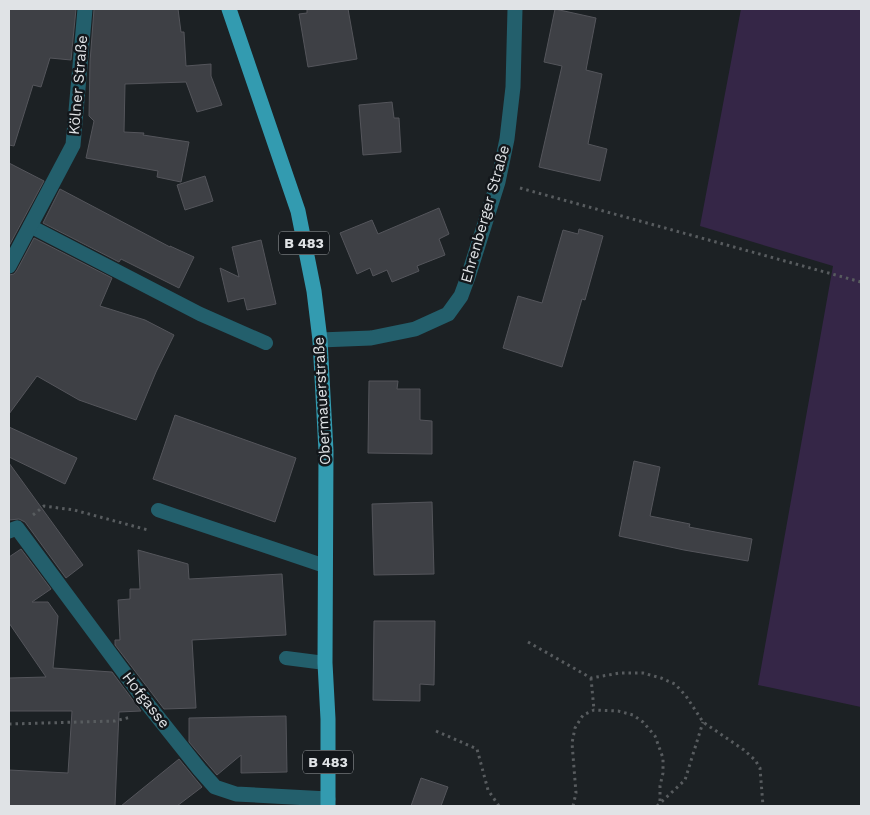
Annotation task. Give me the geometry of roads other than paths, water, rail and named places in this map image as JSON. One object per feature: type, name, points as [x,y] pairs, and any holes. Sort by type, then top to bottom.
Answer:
[{"type":"main road","name":"Obermauerstraße","points":[[229,9],[298,211],[314,291],[320,340],[326,451],[325,663],[328,719],[328,802]]},
{"type":"street","name":"Kölner Straße","points":[[9,265],[73,145],[85,9]]},
{"type":"street","name":"Ehrenberger Straße","points":[[320,340],[370,338],[415,330],[448,314],[461,296],[498,182],[507,139],[513,88],[515,9]]},
{"type":"street","name":"Hofgasse","points":[[13,530],[200,770],[216,786],[236,794],[328,802]]},
{"type":"lane","points":[[30,226],[200,314],[266,342]]},
{"type":"lane","points":[[158,510],[325,566]]},
{"type":"lane","points":[[286,658],[325,663]]}]
